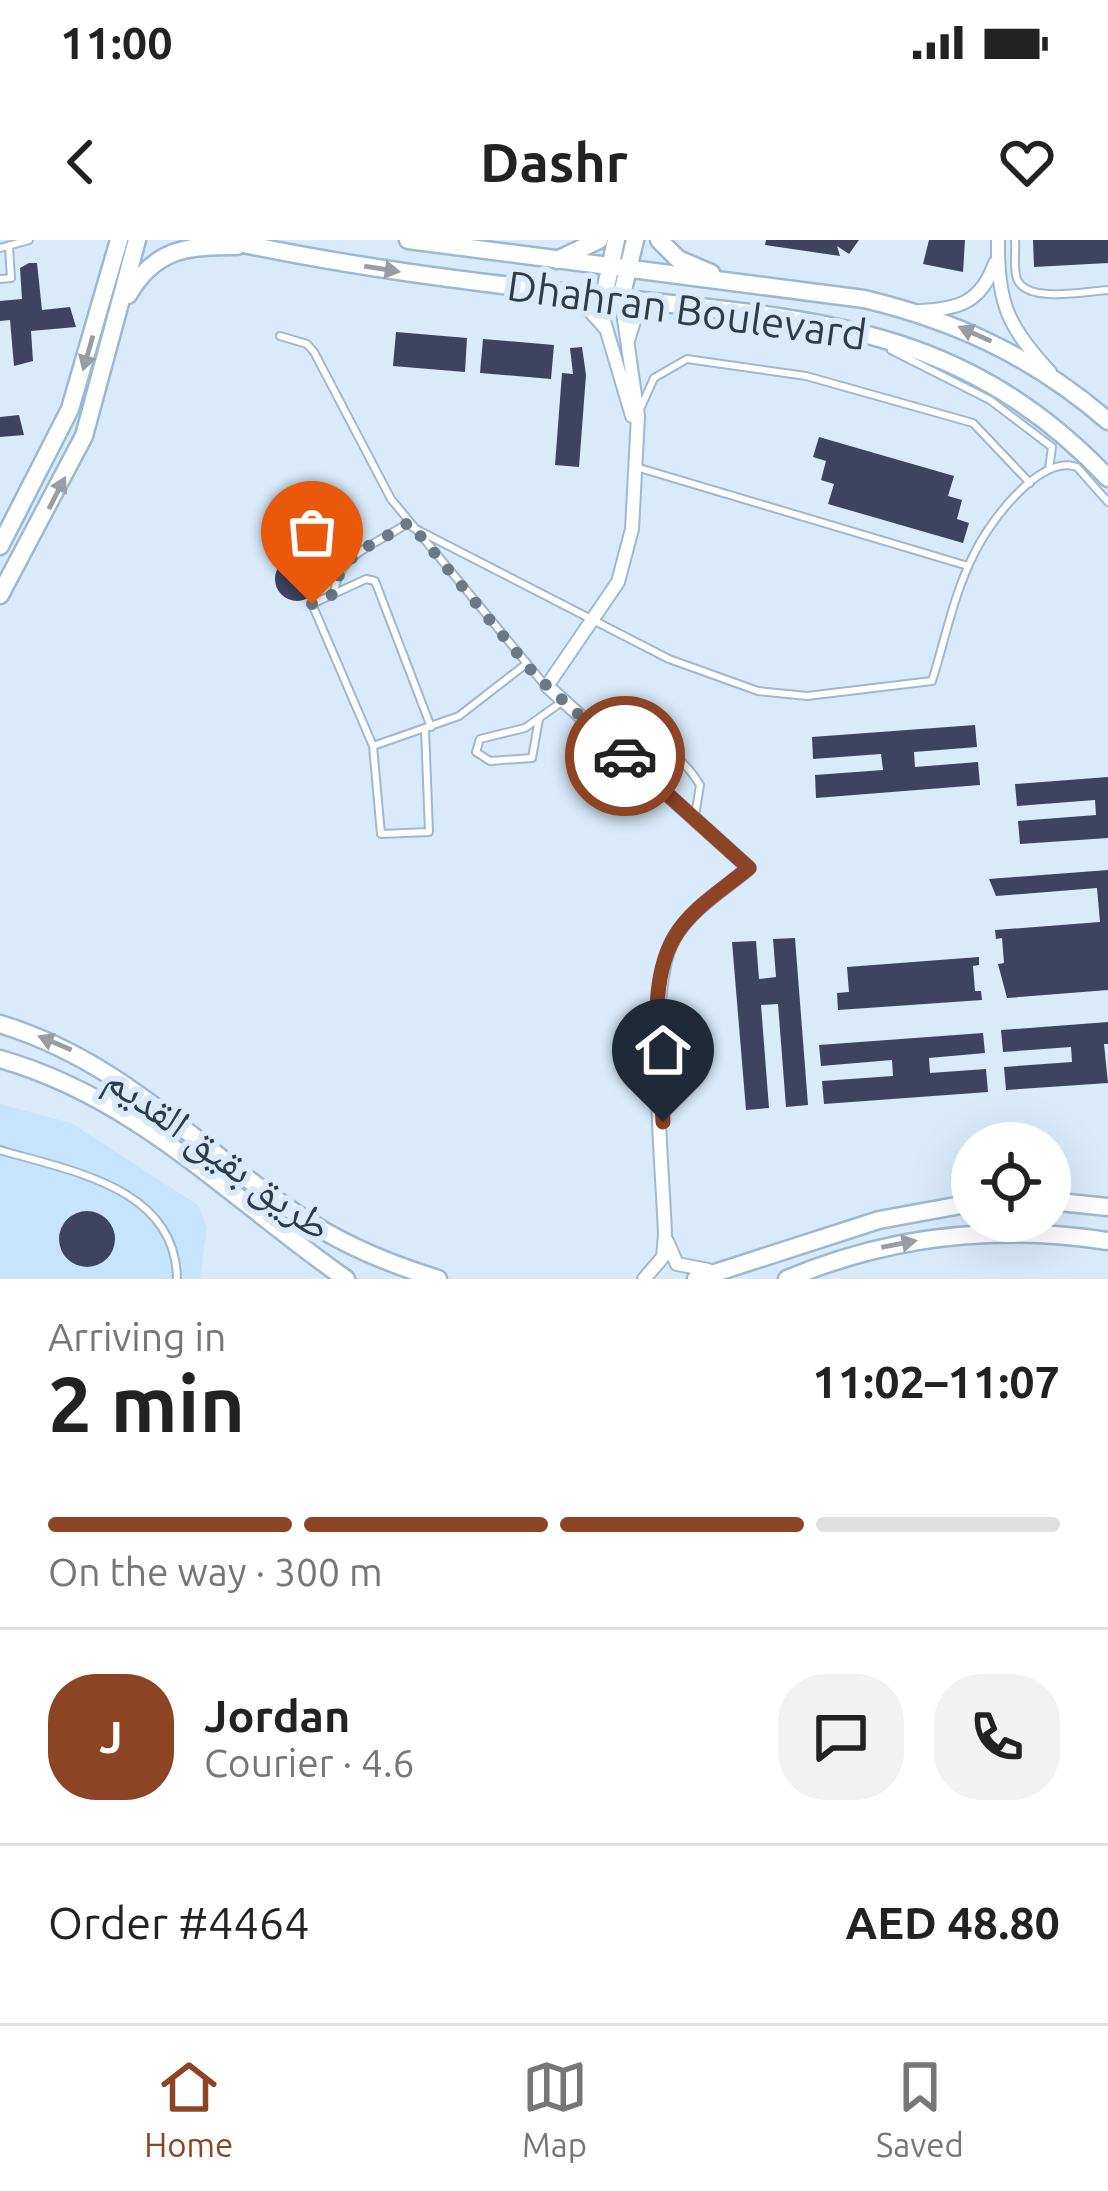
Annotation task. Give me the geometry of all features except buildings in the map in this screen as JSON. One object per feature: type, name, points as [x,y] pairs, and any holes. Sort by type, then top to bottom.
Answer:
[{"type":"main road","points":[[108,240],[110,278]]},
{"type":"main road","points":[[0,546],[70,409],[119,240]]},
{"type":"main road","points":[[0,595],[84,436],[137,240]]},
{"type":"main road","name":"Dhahran Boulevard","points":[[225,240],[540,289],[860,329],[980,376],[1053,426],[1108,478]]},
{"type":"main road","points":[[408,240],[916,312],[979,335],[1055,377],[1108,421]]},
{"type":"main road","points":[[551,262],[599,240]]},
{"type":"main road","points":[[613,297],[616,240]]},
{"type":"main road","points":[[617,269],[635,240]]},
{"type":"main road","points":[[659,240],[687,265],[740,284]]},
{"type":"main road","points":[[118,312],[148,266],[173,250],[253,246]]},
{"type":"main road","name":"طريق بقيق القديم","points":[[0,1024],[104,1067],[326,1232],[438,1279]]},
{"type":"main road","name":"طريق بقيق القديم","points":[[0,1059],[64,1082],[146,1126],[346,1279]]},
{"type":"main road","points":[[1071,1204],[1108,1208]]},
{"type":"main road","points":[[696,1279],[879,1220],[951,1207]]},
{"type":"main road","points":[[787,1279],[833,1260],[926,1239],[1034,1233],[1108,1241]]},
{"type":"street","points":[[998,240],[1010,326],[1055,377]]},
{"type":"street","points":[[916,312],[957,308],[976,298],[998,256]]},
{"type":"street","points":[[540,289],[590,311],[608,334],[636,435]]},
{"type":"street","points":[[608,334],[613,297]]},
{"type":"street","points":[[613,297],[630,360]]},
{"type":"street","points":[[644,1279],[663,1257],[665,1234],[659,1001],[665,957],[688,920],[749,868],[547,686],[596,617],[626,559],[638,416],[628,334],[636,314],[675,304]]},
{"type":"street","points":[[665,1234],[671,1256],[685,1268],[714,1270],[754,1260]]},
{"type":"lane","points":[[0,278],[11,278],[4,248],[28,240]]},
{"type":"lane","points":[[1015,240],[1017,278],[1024,288],[1039,293],[1108,290]]},
{"type":"lane","points":[[860,329],[1018,418],[1052,447],[1049,469]]},
{"type":"lane","points":[[280,337],[314,352],[364,452],[410,525],[547,686]]},
{"type":"lane","points":[[638,416],[644,393],[663,370],[687,359],[806,376],[973,423],[1030,483]]},
{"type":"lane","points":[[636,467],[968,566]]},
{"type":"lane","points":[[410,525],[670,659],[758,691],[807,696],[932,682],[968,566],[986,534],[1030,483],[1049,469],[1077,467],[1108,502]]},
{"type":"lane","points":[[334,594],[335,580],[355,553],[410,525]]},
{"type":"lane","points":[[366,579],[375,581],[428,728],[429,832],[381,834],[373,746],[312,604],[334,594],[366,579]]},
{"type":"lane","points":[[373,746],[459,716],[526,664]]},
{"type":"lane","points":[[539,718],[532,758],[490,761],[476,752],[480,739],[525,728],[562,701]]},
{"type":"lane","points":[[610,743],[651,742],[691,769],[700,785],[694,820]]},
{"type":"lane","points":[[0,1150],[92,1177],[140,1202],[173,1243],[177,1279]]},
{"type":"shaded area","points":[[0,1104],[71,1123],[198,1205],[207,1227],[200,1279],[0,1279]]},
{"type":"way so far","points":[[312,604],[334,594],[335,580],[355,553],[409,522],[536,676],[625,756]]},
{"type":"route","points":[[625,756],[749,868],[688,920],[665,957],[659,1001],[663,1122]]}]
